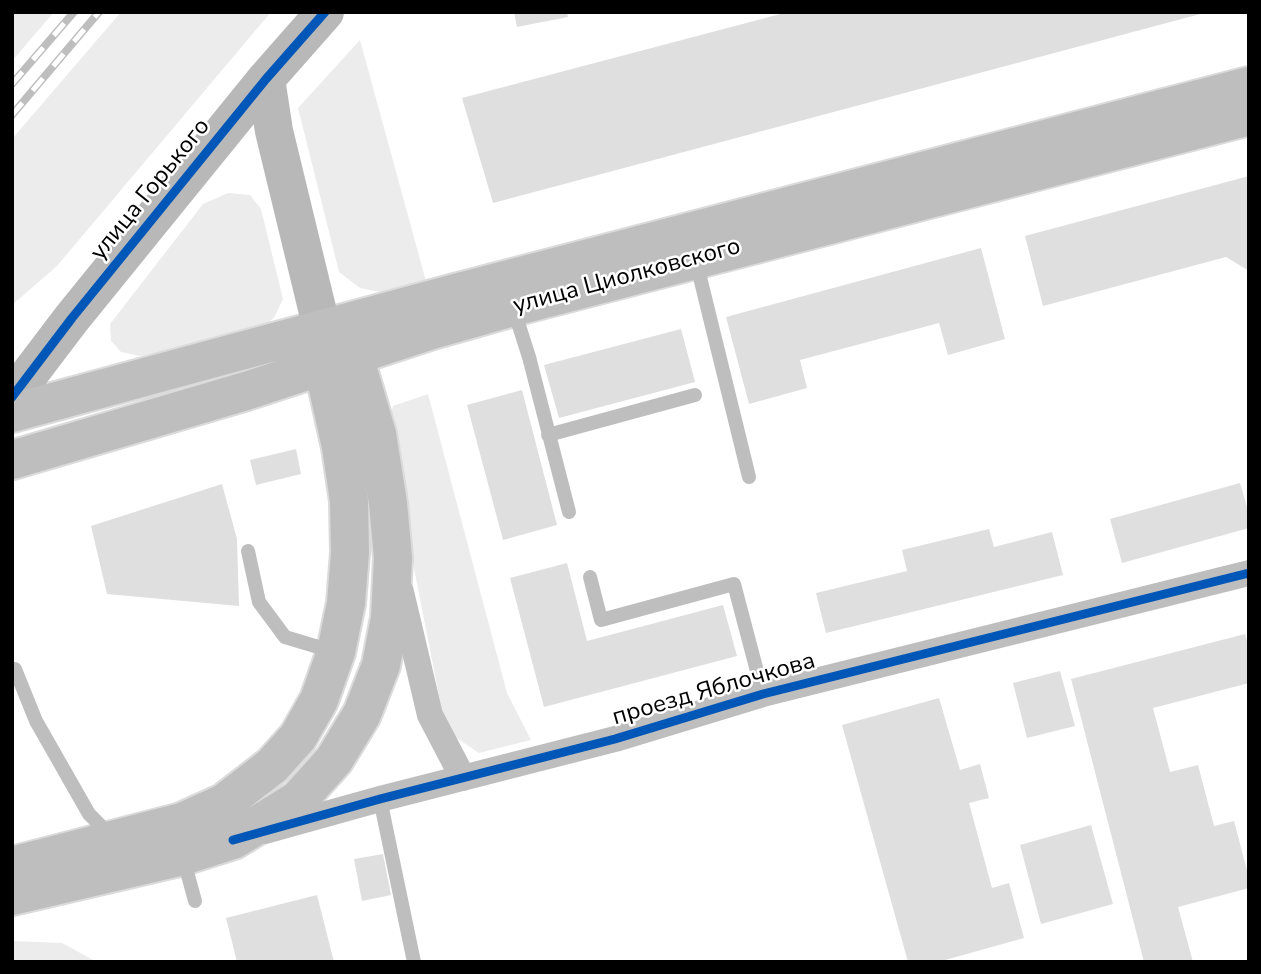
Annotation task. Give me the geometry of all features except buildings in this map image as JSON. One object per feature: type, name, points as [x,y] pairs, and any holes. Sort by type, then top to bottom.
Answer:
[{"type":"main road","name":"улица Циолковского","points":[[12,413],[1249,86]]},
{"type":"main road","name":"улица Циолковского","points":[[12,460],[246,391],[432,330],[513,307],[1249,116]]},
{"type":"main road","points":[[12,866],[182,822],[223,803],[272,766],[298,737],[319,700],[336,652],[346,603],[350,553],[349,501],[341,447],[338,361],[323,329]]},
{"type":"main road","name":"проезд Яблочкова","points":[[12,896],[183,856],[233,840],[298,800],[334,761],[362,714],[381,665],[390,618],[393,558],[388,503],[377,435],[338,361]]},
{"type":"street","name":"улица Горького","points":[[12,397],[72,318],[266,79],[324,12]]},
{"type":"street","points":[[266,79],[274,131],[323,329]]},
{"type":"street","points":[[12,354],[72,318]]},
{"type":"street","name":"проезд Яблочкова","points":[[393,558],[430,715],[463,778]]},
{"type":"street","name":"проезд Яблочкова","points":[[233,840],[615,739],[763,694],[1249,573]]},
{"type":"lane","points":[[696,260],[749,477]]},
{"type":"lane","points":[[513,307],[529,357],[569,512]]},
{"type":"lane","points":[[548,435],[695,395]]},
{"type":"lane","points":[[248,551],[259,602],[285,637],[336,652]]},
{"type":"lane","points":[[590,578],[601,620],[734,584],[763,694]]},
{"type":"lane","points":[[12,670],[15,669],[36,721],[89,814],[114,839]]},
{"type":"lane","points":[[380,799],[414,962]]},
{"type":"lane","points":[[183,856],[195,901]]},
{"type":"shaded area","points":[[12,12],[54,12],[12,61]]},
{"type":"shaded area","points":[[121,12],[271,12],[57,266],[12,305],[12,139]]},
{"type":"shaded area","points":[[360,40],[427,285],[390,294],[360,288],[339,272],[298,108]]},
{"type":"shaded area","points":[[228,193],[250,195],[261,209],[283,299],[274,318],[256,332],[140,356],[121,352],[111,341],[110,324],[203,204]]},
{"type":"shaded area","points":[[428,394],[507,693],[531,740],[479,753],[446,731],[387,431],[393,406]]},
{"type":"shaded area","points":[[12,941],[62,943],[97,962],[12,962]]},
{"type":"railway","points":[[12,84],[74,12]]},
{"type":"railway","points":[[12,115],[99,12]]},
{"type":"cycle path","points":[[12,397],[72,318],[266,79],[325,12]]},
{"type":"cycle path","points":[[233,840],[615,739],[763,694],[1249,573]]}]
